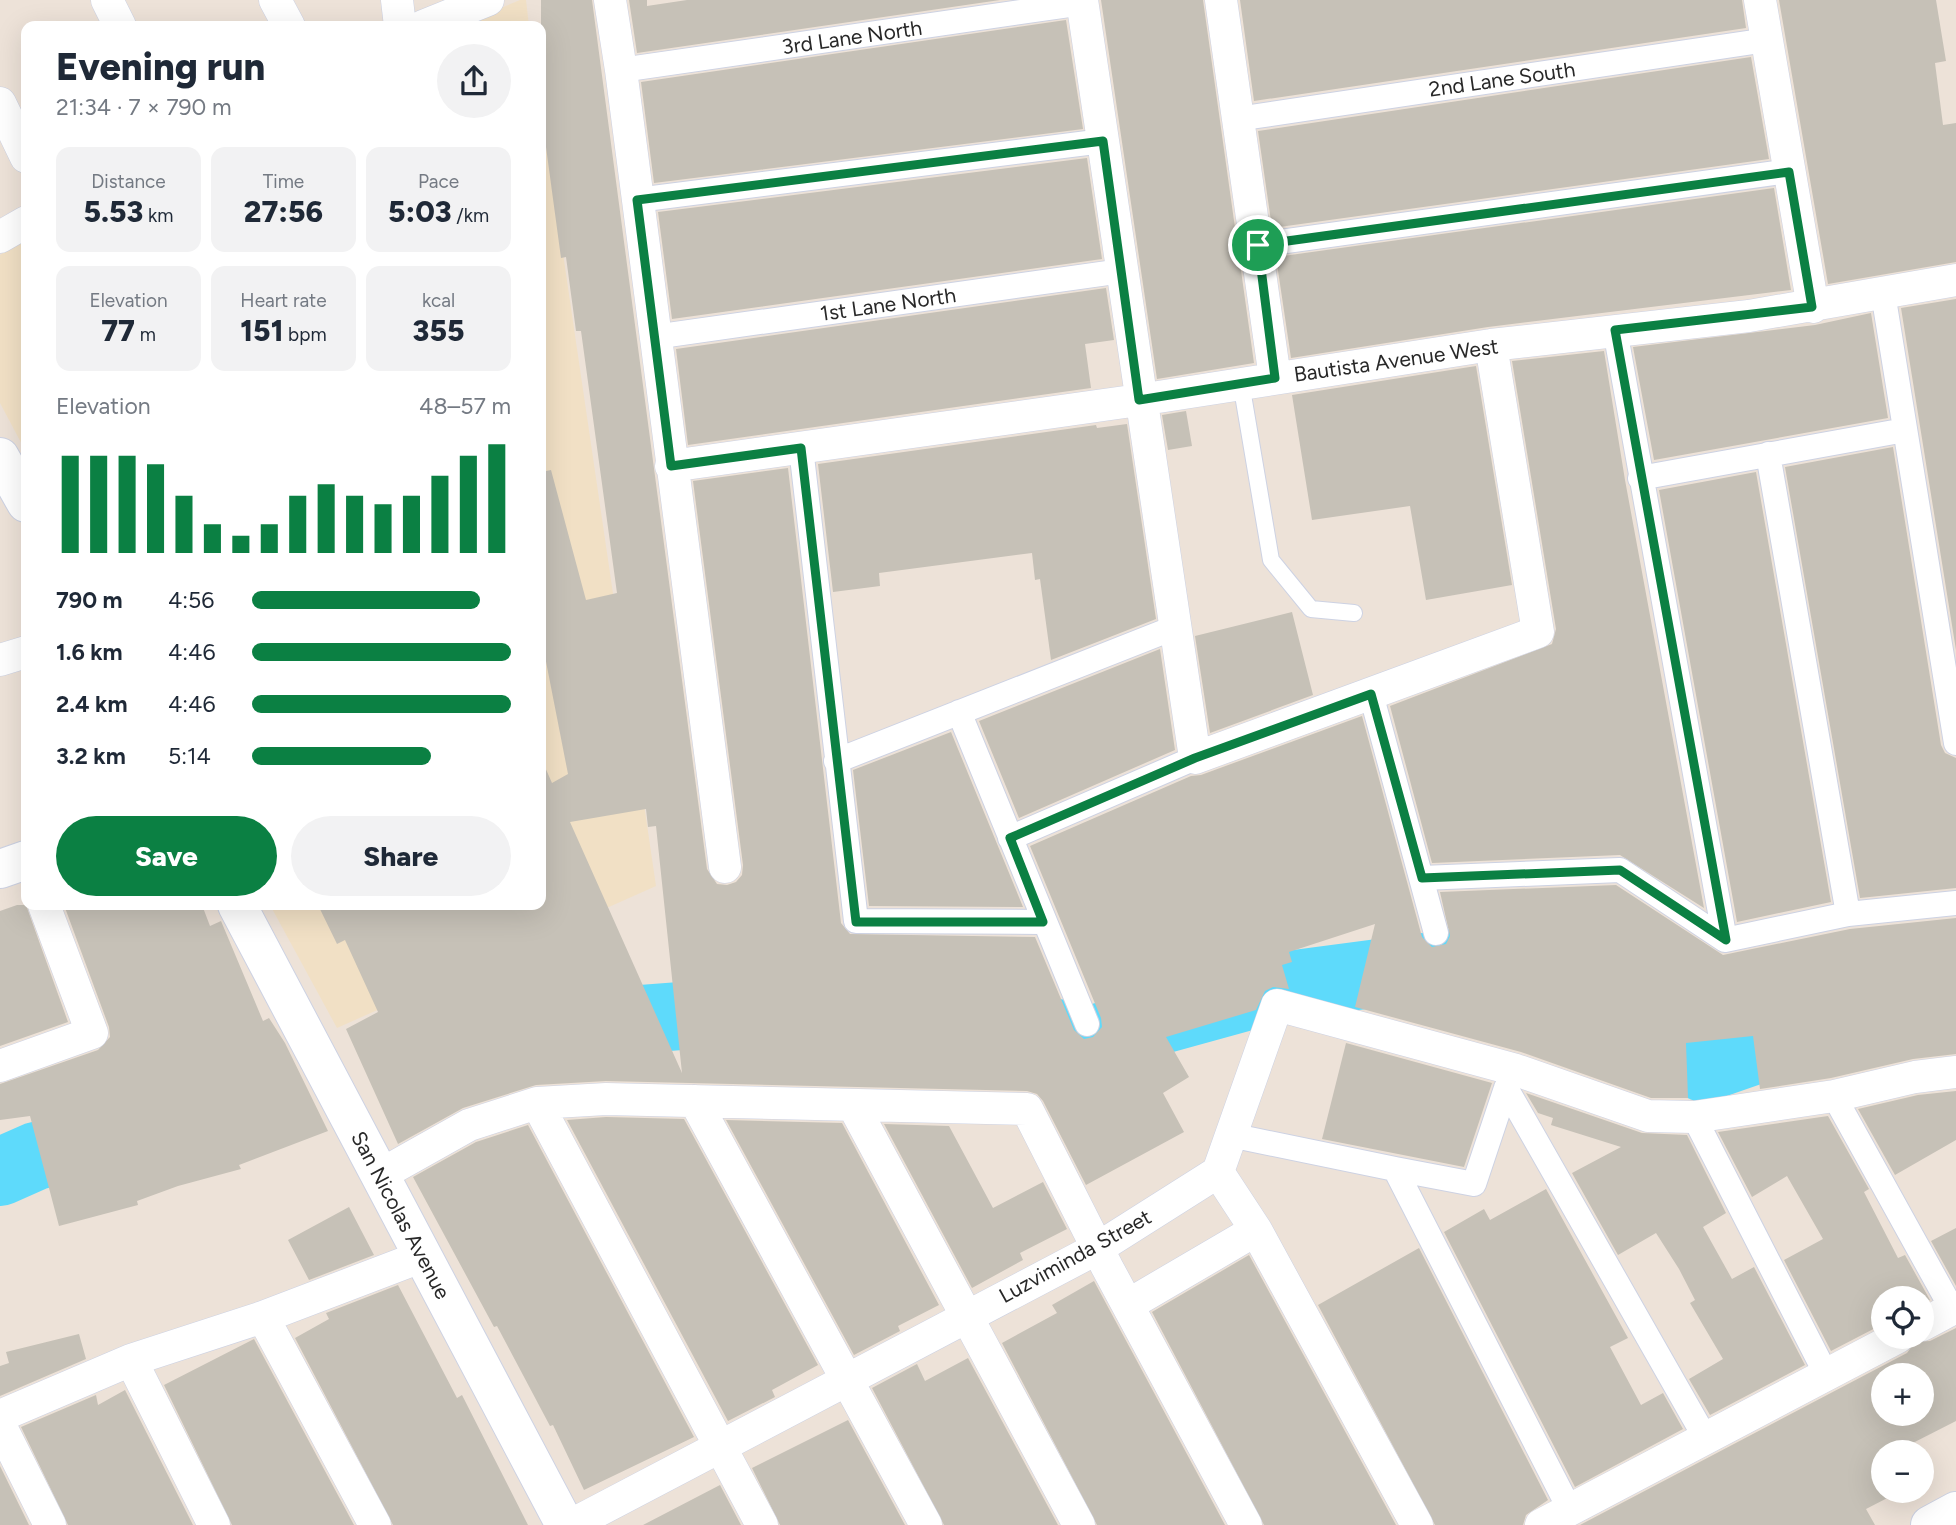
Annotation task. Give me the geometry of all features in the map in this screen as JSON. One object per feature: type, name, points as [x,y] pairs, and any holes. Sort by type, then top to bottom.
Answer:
[{"type":"street","points":[[107,0],[118,21]]},
{"type":"street","points":[[275,0],[286,21]]},
{"type":"street","points":[[397,0],[399,21]]},
{"type":"street","points":[[436,21],[488,0]]},
{"type":"street","points":[[610,0],[725,867]]},
{"type":"street","points":[[1221,0],[1275,378]]},
{"type":"street","points":[[1760,0],[1812,307]]},
{"type":"street","points":[[1082,2],[1139,400],[1195,758]]},
{"type":"street","name":"3rd Lane North","points":[[621,70],[1082,2]]},
{"type":"street","name":"2nd Lane South","points":[[1237,119],[1767,40]]},
{"type":"street","points":[[0,103],[21,147]]},
{"type":"street","points":[[637,200],[1103,141]]},
{"type":"street","points":[[1258,245],[1789,172]]},
{"type":"street","points":[[0,237],[21,225]]},
{"type":"street","name":"1st Lane North","points":[[654,337],[1122,271]]},
{"type":"street","name":"Bautista Avenue West","points":[[671,466],[1139,400],[1491,345],[1812,307],[1956,280]]},
{"type":"street","points":[[1883,293],[1956,743]]},
{"type":"street","points":[[1615,330],[1726,940]]},
{"type":"street","points":[[1010,838],[1195,758],[1538,632],[1491,345]]},
{"type":"street","points":[[1640,478],[1905,430]]},
{"type":"street","points":[[801,448],[856,922],[1043,922]]},
{"type":"street","points":[[1768,454],[1848,914]]},
{"type":"street","points":[[0,457],[21,494]]},
{"type":"street","points":[[836,761],[1176,627]]},
{"type":"street","points":[[0,660],[21,654]]},
{"type":"street","points":[[1371,694],[1436,933]]},
{"type":"street","points":[[959,712],[1087,1024]]},
{"type":"street","points":[[0,869],[21,862]]},
{"type":"street","points":[[1422,878],[1620,870],[1726,940],[1848,914],[1956,904]]},
{"type":"street","points":[[0,1066],[92,1033],[46,910]]},
{"type":"street","name":"San Nicolas Avenue","points":[[240,910],[565,1525]]},
{"type":"street","points":[[1417,1525],[1256,1230],[1218,1172],[1277,1005],[1511,1079],[1648,1116],[1694,1116],[1834,1096],[1915,1077],[1956,1072]]},
{"type":"street","points":[[1230,1135],[1474,1184],[1511,1079]]},
{"type":"street","points":[[1511,1079],[1706,1439]]},
{"type":"street","points":[[1834,1096],[1954,1308],[1934,1319]]},
{"type":"street","points":[[380,1175],[469,1125],[537,1103],[606,1099],[1027,1110],[1246,1525]]},
{"type":"street","points":[[695,1101],[926,1525]]},
{"type":"street","points":[[537,1103],[762,1525]]},
{"type":"street","points":[[853,1105],[1079,1525]]},
{"type":"street","points":[[1694,1116],[1826,1374]]},
{"type":"street","points":[[1395,1169],[1570,1510]]},
{"type":"street","name":"Luzviminda Street","points":[[571,1525],[1098,1248],[1218,1172]]},
{"type":"street","points":[[1128,1305],[1256,1230]]},
{"type":"street","points":[[0,1416],[131,1360],[262,1317],[423,1256]]},
{"type":"street","points":[[262,1317],[375,1525]]},
{"type":"street","points":[[1541,1525],[1875,1349]]},
{"type":"street","points":[[131,1360],[214,1525]]},
{"type":"street","points":[[0,1425],[50,1525]]},
{"type":"street","points":[[1930,1525],[1956,1511]]},
{"type":"lane","points":[[1241,383],[1271,560],[1311,609],[1354,613]]},
{"type":"shaded area","points":[[520,0],[526,0],[528,21],[470,21]]},
{"type":"shaded area","points":[[546,138],[656,886],[337,1028],[273,910],[546,910]]},
{"type":"shaded area","points":[[21,243],[21,443],[0,403],[0,255]]},
{"type":"building","points":[[541,0],[592,0],[707,869],[717,884],[736,882],[742,875],[743,865],[693,481],[788,468],[841,923],[850,934],[1035,937],[1074,1030],[1084,1039],[1093,1037],[1102,1027],[1101,1018],[1030,846],[1191,776],[1201,775],[1362,716],[1422,937],[1432,947],[1446,944],[1450,936],[1440,892],[1616,885],[1723,955],[1850,929],[1956,918],[1956,1054],[1913,1059],[1831,1078],[1760,1089],[1753,1036],[1686,1043],[1688,1098],[1651,1098],[1521,1052],[1355,1007],[1375,924],[1289,952],[1292,962],[1282,965],[1289,989],[1273,987],[1265,991],[1256,1010],[1166,1037],[1189,1077],[1163,1093],[1184,1132],[1086,1185],[1043,1101],[1037,1094],[1027,1091],[606,1081],[536,1085],[463,1108],[398,1144],[346,1029],[378,1012],[345,940],[337,944],[320,910],[546,910],[546,769],[552,783],[568,774],[546,662],[546,471],[551,470],[586,600],[617,593],[581,331],[576,331],[566,257],[561,258],[546,147],[546,21],[541,21]],"holes":[[[646,809],[648,827],[656,826],[682,1073],[570,822]]]},
{"type":"building","points":[[629,0],[647,0],[647,6],[687,0],[1000,0],[637,53]]},
{"type":"building","points":[[1101,0],[1203,0],[1254,363],[1157,379]]},
{"type":"building","points":[[1240,0],[1742,0],[1746,28],[1254,101]]},
{"type":"building","points":[[1779,0],[1936,0],[1946,61],[1935,63],[1943,125],[1956,123],[1956,262],[1828,284]]},
{"type":"building","points":[[1066,20],[1083,129],[654,183],[641,82]]},
{"type":"building","points":[[1751,57],[1769,159],[1272,228],[1258,131]]},
{"type":"building","points":[[1087,158],[1102,259],[672,319],[658,212]]},
{"type":"building","points":[[1774,188],[1791,290],[1488,327],[1291,358],[1276,257]]},
{"type":"building","points":[[1106,288],[1114,340],[1085,344],[1091,388],[688,445],[676,349]]},
{"type":"building","points":[[1956,299],[1956,650],[1901,308]]},
{"type":"building","points":[[1871,313],[1888,418],[1654,460],[1633,347],[1815,325]]},
{"type":"building","points":[[1604,351],[1625,480],[1704,908],[1620,855],[1432,863],[1390,706],[1552,644],[1556,629],[1512,361]]},
{"type":"building","points":[[1476,366],[1512,585],[1426,600],[1410,506],[1312,520],[1292,395]]},
{"type":"building","points":[[1186,411],[1192,446],[1168,450],[1162,415]]},
{"type":"building","points":[[1127,424],[1156,619],[1051,660],[1040,579],[1035,580],[1032,553],[879,573],[880,586],[833,592],[818,464],[1096,425],[1097,428]]},
{"type":"building","points":[[1893,447],[1941,745],[1945,753],[1956,758],[1956,888],[1860,898],[1785,467]]},
{"type":"building","points":[[1756,472],[1831,902],[1737,922],[1659,490]]},
{"type":"building","points":[[1292,612],[1313,695],[1210,733],[1195,636]]},
{"type":"building","points":[[1160,649],[1175,750],[1019,818],[979,721]]},
{"type":"building","points":[[951,732],[1023,907],[869,906],[853,770]]},
{"type":"building","points":[[17,905],[21,905],[21,910],[28,910],[68,1022],[0,1046],[0,911]]},
{"type":"building","points":[[66,910],[204,910],[210,926],[221,921],[263,1021],[269,1018],[285,1043],[328,1131],[239,1165],[241,1169],[178,1186],[137,1201],[138,1205],[59,1226],[30,1116],[0,1120],[0,1084],[98,1050],[110,1037],[109,1027]]},
{"type":"building","points":[[1346,1043],[1492,1083],[1464,1167],[1322,1139]]},
{"type":"building","points":[[1956,1091],[1956,1140],[1895,1175],[1858,1109],[1918,1095]]},
{"type":"building","points":[[1526,1093],[1642,1133],[1687,1135],[1726,1213],[1703,1227],[1732,1279],[1754,1267],[1805,1365],[1710,1415],[1689,1379],[1723,1359],[1690,1303],[1695,1300],[1679,1269],[1656,1233],[1618,1255],[1572,1173],[1621,1147],[1551,1125],[1553,1118],[1538,1113]]},
{"type":"building","points":[[1828,1116],[1869,1189],[1864,1192],[1898,1258],[1905,1255],[1922,1286],[1871,1286],[1871,1330],[1831,1351],[1784,1260],[1823,1239],[1787,1176],[1752,1197],[1718,1132]]},
{"type":"building","points":[[606,1117],[684,1119],[818,1365],[772,1390],[775,1397],[728,1421],[567,1120]]},
{"type":"building","points":[[726,1120],[842,1123],[939,1305],[898,1326],[900,1331],[854,1355]]},
{"type":"building","points":[[884,1124],[949,1126],[993,1208],[1043,1182],[1067,1229],[1020,1253],[1023,1260],[972,1288]]},
{"type":"building","points":[[528,1125],[694,1437],[584,1490],[553,1425],[550,1426],[497,1326],[494,1327],[413,1177],[476,1142]]},
{"type":"building","points":[[1546,1189],[1628,1338],[1610,1347],[1641,1405],[1663,1393],[1683,1429],[1575,1487],[1444,1232],[1484,1209],[1490,1220]]},
{"type":"building","points":[[349,1207],[374,1255],[309,1280],[288,1240]]},
{"type":"building","points":[[1956,1228],[1956,1286],[1931,1241]]},
{"type":"building","points":[[1419,1248],[1548,1500],[1526,1515],[1523,1525],[1435,1525],[1318,1305]]},
{"type":"building","points":[[1249,1255],[1396,1525],[1264,1525],[1152,1312]]},
{"type":"building","points":[[1094,1281],[1225,1525],[1097,1525],[1002,1343],[1057,1313],[1052,1305]]},
{"type":"building","points":[[398,1285],[457,1398],[462,1395],[528,1525],[393,1525],[295,1338],[329,1319],[326,1313]]},
{"type":"building","points":[[1956,1328],[1956,1421],[1919,1440],[1871,1440],[1871,1503],[1878,1503],[1866,1509],[1875,1525],[1580,1525],[1871,1372],[1871,1426],[1934,1426],[1934,1363],[1888,1363],[1910,1349],[1934,1349],[1934,1339]]},
{"type":"building","points":[[79,1334],[86,1359],[0,1396],[0,1366],[9,1363],[6,1352]]},
{"type":"building","points":[[254,1339],[354,1525],[232,1525],[164,1385]]},
{"type":"building","points":[[968,1358],[1058,1525],[944,1525],[872,1388],[917,1364],[925,1381]]},
{"type":"building","points":[[125,1390],[193,1525],[68,1525],[21,1427],[96,1395],[98,1405]]},
{"type":"building","points":[[848,1420],[905,1525],[780,1525],[752,1468]]},
{"type":"building","points":[[0,1466],[29,1525],[0,1525]]},
{"type":"building","points":[[720,1485],[741,1525],[643,1525]]},
{"type":"waterway","points":[[992,1019],[1089,1040],[1288,985],[1455,963]]},
{"type":"waterway","points":[[1612,999],[1704,1068],[1914,995],[1956,994]]},
{"type":"waterway","points":[[563,1025],[771,1009]]},
{"type":"waterway","points":[[0,1172],[36,1156],[130,1133]]},
{"type":"route","points":[[1103,141],[1139,400],[1275,378],[1258,245],[1789,172],[1812,307],[1615,330],[1726,940],[1620,870],[1422,878],[1371,694],[1195,758],[1010,838],[1043,922],[856,922],[801,448],[671,466],[637,200],[1103,141]]}]
